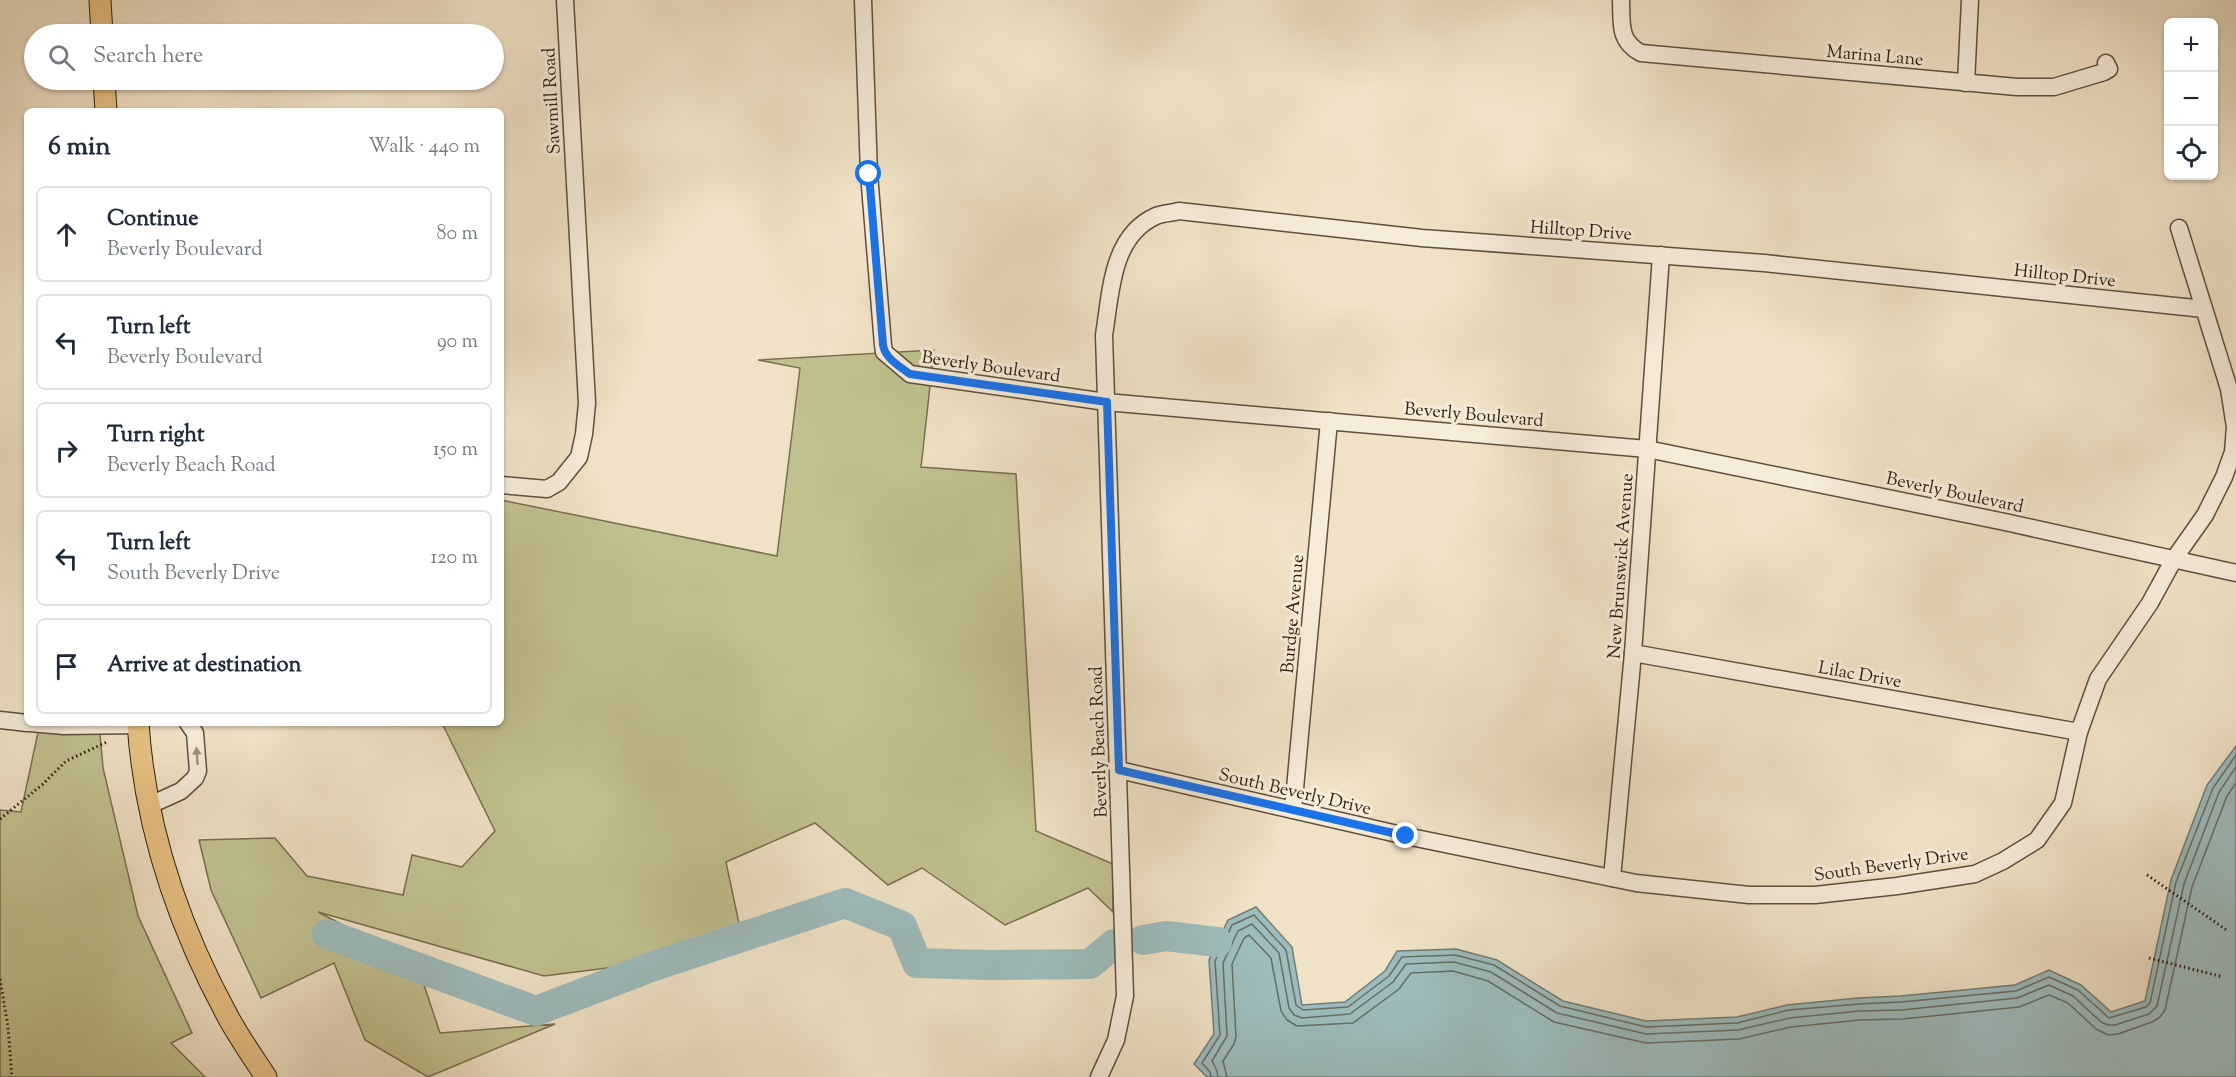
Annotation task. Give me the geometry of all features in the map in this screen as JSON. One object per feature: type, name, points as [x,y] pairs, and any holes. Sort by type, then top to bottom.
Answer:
[{"type":"main road","points":[[100,0],[101,24]]},
{"type":"main road","points":[[105,90],[106,108]]},
{"type":"main road","points":[[138,726],[148,806],[172,897],[194,950],[227,1017],[266,1077]]},
{"type":"street","name":"Sawmill Road","points":[[504,485],[547,489],[559,482],[579,456],[584,434],[587,402],[565,0]]},
{"type":"street","name":"Beverly Boulevard","points":[[863,0],[869,174],[883,345],[884,352],[910,374],[1107,402],[1647,449],[2005,522],[2236,573]]},
{"type":"street","name":"Marina Lane","points":[[1621,0],[1622,27],[1626,42],[1641,53],[2017,87],[2054,87],[2104,72],[2109,69],[2106,63]]},
{"type":"street","points":[[1966,83],[1970,0]]},
{"type":"street","name":"Hilltop Drive","points":[[1107,402],[1104,335],[1115,264],[1126,243],[1138,228],[1156,216],[1179,211],[1422,238],[1764,263],[2205,309]]},
{"type":"street","name":"South Beverly Drive","points":[[1119,770],[1406,836],[1636,883],[1749,896],[1815,896],[1897,886],[1975,874],[2003,861],[2037,840],[2063,803],[2079,732],[2098,679],[2150,603],[2175,559],[2205,515],[2224,477],[2233,452],[2235,427],[2229,389],[2180,228]]},
{"type":"street","name":"New Brunswick Avenue","points":[[1612,878],[1633,653],[1661,255]]},
{"type":"street","name":"Beverly Beach Road","points":[[1100,1077],[1116,1040],[1125,996],[1107,402]]},
{"type":"street","name":"Burdge Avenue","points":[[1293,810],[1329,421]]},
{"type":"street","name":"Lilac Drive","points":[[1633,653],[2079,732]]},
{"type":"street","points":[[0,720],[24,723]]},
{"type":"street","points":[[148,806],[181,791],[195,778],[198,771],[195,733],[190,726]]},
{"type":"path","points":[[0,819],[43,784],[66,761],[110,740]]},
{"type":"path","points":[[2147,875],[2228,931]]},
{"type":"path","points":[[2149,958],[2223,977]]},
{"type":"path","points":[[0,979],[8,1027],[12,1077]]},
{"type":"green space","points":[[934,350],[921,467],[1016,474],[1036,831],[1113,864],[1113,912],[1088,888],[1005,925],[922,868],[888,885],[815,823],[726,862],[741,933],[615,967],[544,976],[318,912],[417,964],[440,1033],[555,1024],[428,1077],[365,1040],[334,963],[261,998],[211,890],[199,840],[275,838],[307,876],[403,895],[412,855],[462,867],[495,831],[443,726],[504,726],[504,501],[777,556],[800,368],[758,360]]},
{"type":"green space","points":[[39,726],[99,726],[103,768],[138,916],[192,1033],[171,1043],[205,1077],[0,1077],[0,810],[21,812]]},
{"type":"water","points":[[2236,746],[2236,1077],[1207,1077],[1194,1064],[1214,1034],[1209,960],[1228,920],[1256,907],[1292,947],[1302,1005],[1345,1002],[1385,971],[1397,951],[1456,949],[1497,960],[1563,1001],[1646,1021],[1737,1017],[1787,1005],[2015,985],[2049,970],[2081,985],[2111,1012],[2145,1001],[2171,880],[2207,785]]},
{"type":"waterway","points":[[327,934],[536,1011],[654,966],[845,903],[902,926],[917,963],[1090,964],[1114,944]]},
{"type":"waterway","points":[[1143,940],[1166,936],[1217,942]]},
{"type":"route","points":[[869,174],[884,352],[910,374],[1107,402],[1119,770],[1406,836]]}]
